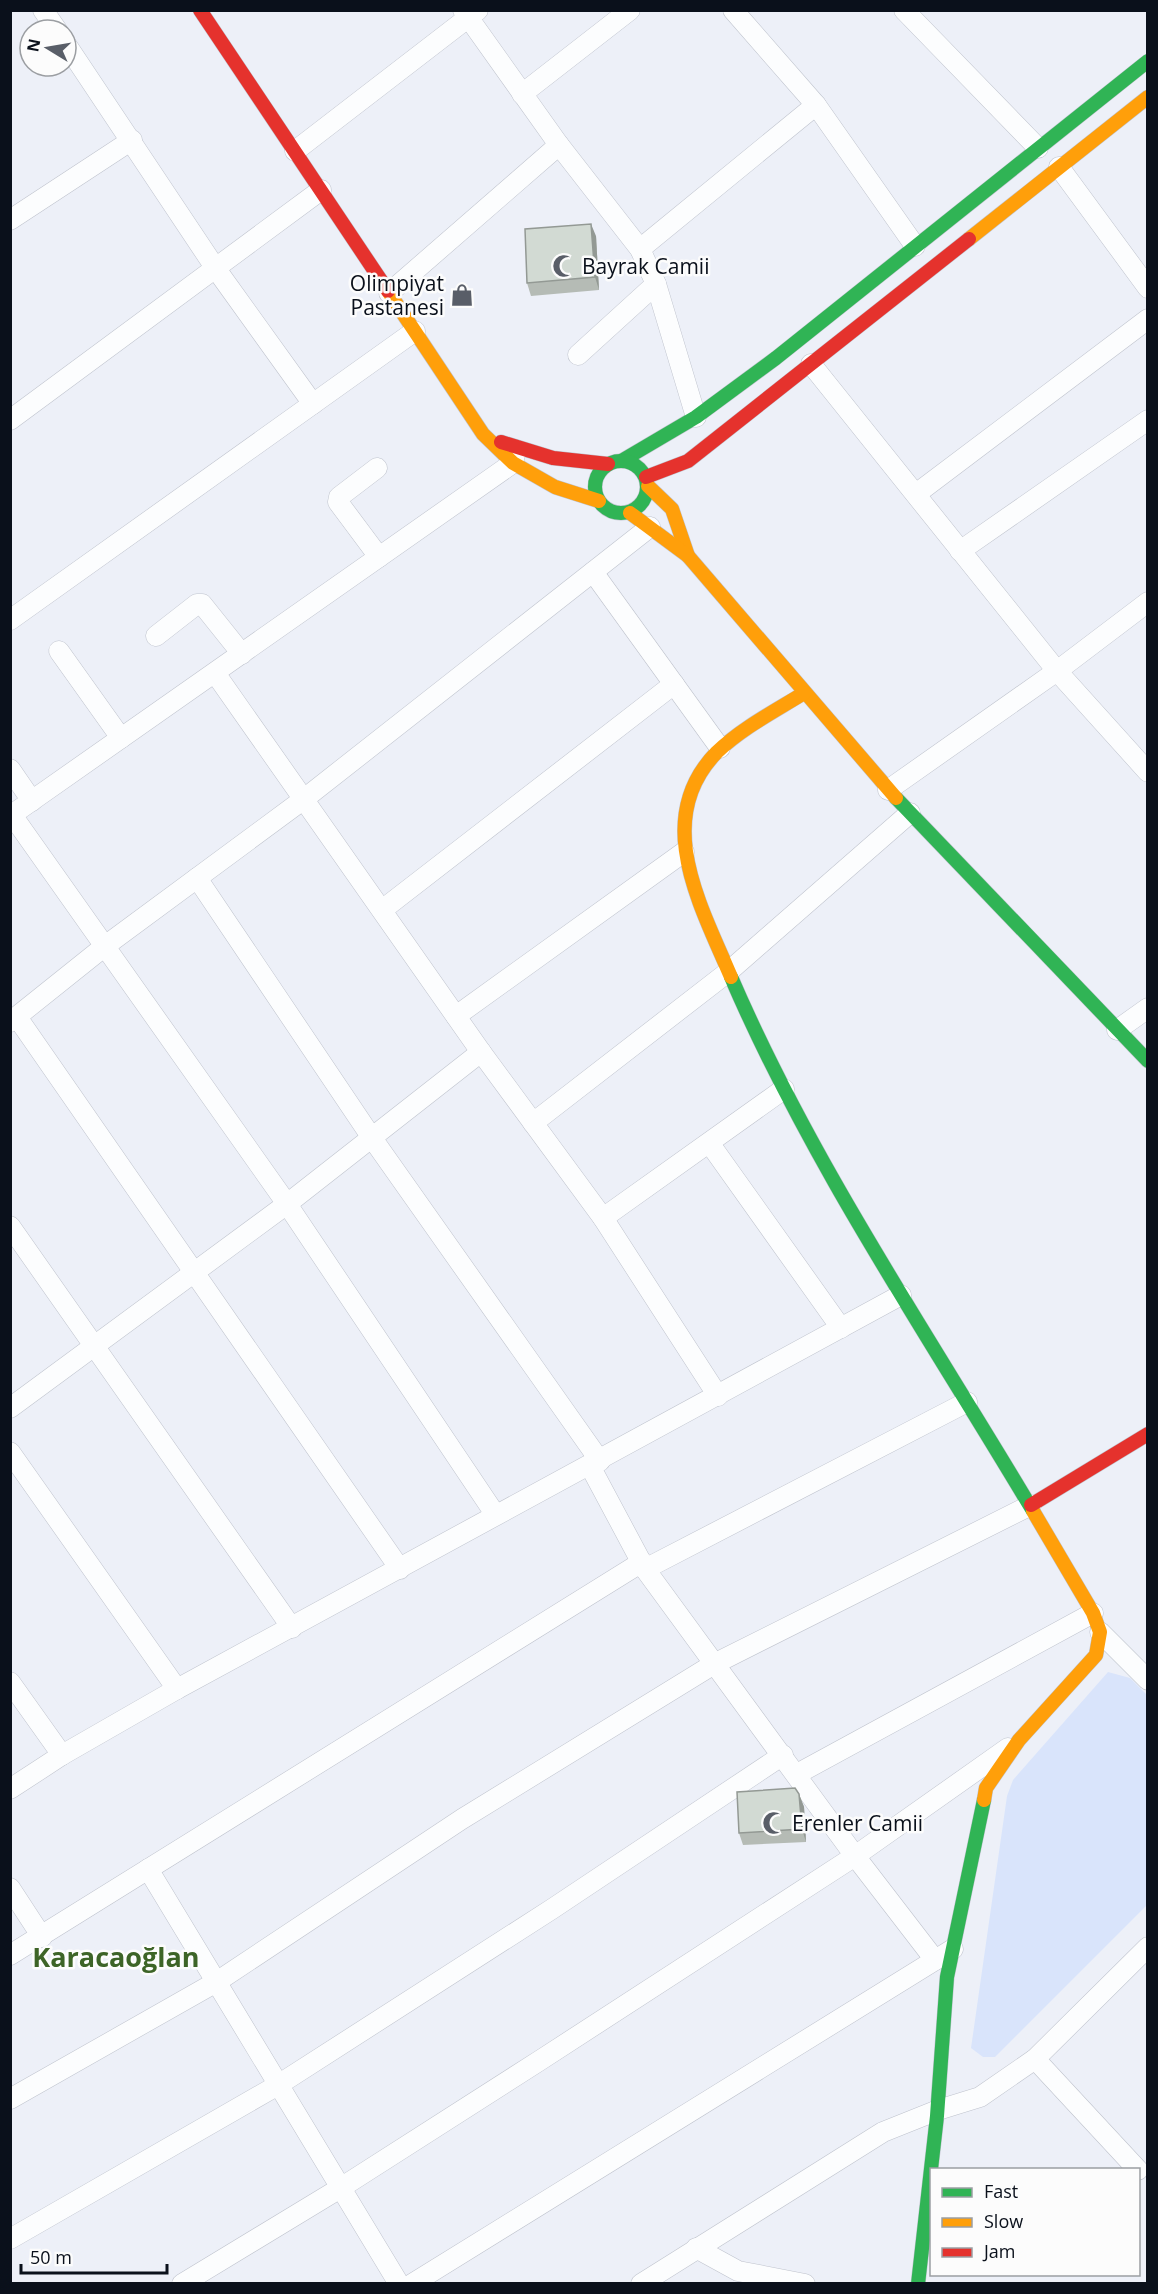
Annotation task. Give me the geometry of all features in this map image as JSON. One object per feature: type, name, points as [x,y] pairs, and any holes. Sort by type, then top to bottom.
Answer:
[{"type":"main road","points":[[200,10],[483,434],[555,487],[598,501],[612,513],[630,513],[688,556],[888,790],[1148,1060]]},
{"type":"main road","points":[[514,456],[608,464],[623,460],[696,417],[1148,61]]},
{"type":"main road","points":[[647,481],[688,461],[1148,97]]},
{"type":"main road","points":[[623,460],[640,468],[647,481],[672,509],[688,556]]},
{"type":"main road","points":[[672,509],[688,461]]},
{"type":"main road","points":[[598,501],[595,483],[601,470],[608,464]]},
{"type":"main road","points":[[630,513],[644,501],[647,481]]},
{"type":"main road","points":[[804,693],[720,748],[694,784],[687,805],[684,852],[728,972],[784,1089],[901,1295],[1031,1505],[1097,1623],[1096,1655],[1019,1740],[986,1788],[947,1977],[938,2110],[931,2168]]},
{"type":"main road","points":[[1031,1505],[1148,1434]]},
{"type":"main road","points":[[918,2283],[930,2179]]},
{"type":"street","points":[[522,94],[630,10]]},
{"type":"street","points":[[733,10],[816,105],[915,246]]},
{"type":"street","points":[[904,10],[1038,148]]},
{"type":"street","points":[[295,151],[470,13],[522,94],[640,249],[656,284],[696,417]]},
{"type":"street","points":[[78,61],[216,268],[313,404]]},
{"type":"street","points":[[640,249],[816,105]]},
{"type":"street","points":[[10,220],[132,140]]},
{"type":"street","points":[[389,293],[560,145]]},
{"type":"street","points":[[1059,167],[1148,288]]},
{"type":"street","points":[[10,420],[321,190]]},
{"type":"street","points":[[578,355],[656,284]]},
{"type":"street","points":[[916,494],[1148,319]]},
{"type":"street","points":[[10,620],[415,332]]},
{"type":"street","points":[[811,364],[1057,671],[1148,772]]},
{"type":"street","points":[[960,551],[1148,420]]},
{"type":"street","points":[[495,1514],[287,1204],[11,816],[379,557],[514,456]]},
{"type":"street","points":[[377,468],[339,496],[338,502],[379,557]]},
{"type":"street","points":[[400,1569],[14,1020],[105,946],[304,799],[650,527]]},
{"type":"street","points":[[593,572],[720,748]]},
{"type":"street","points":[[888,790],[1057,671],[1148,602]]},
{"type":"street","points":[[156,636],[197,604],[202,604],[242,654]]},
{"type":"street","points":[[58,651],[122,738]]},
{"type":"street","points":[[215,673],[481,1052],[603,1218],[718,1396]]},
{"type":"street","points":[[382,910],[674,684]]},
{"type":"street","points":[[10,769],[32,801]]},
{"type":"street","points":[[533,1123],[728,972],[910,813]]},
{"type":"street","points":[[456,1016],[684,852]]},
{"type":"street","points":[[197,878],[595,1463],[644,1565],[855,1856],[935,1960]]},
{"type":"street","points":[[1117,1030],[1148,1008]]},
{"type":"street","points":[[10,1408],[287,1204],[481,1052]]},
{"type":"street","points":[[603,1218],[710,1144],[784,1089]]},
{"type":"street","points":[[710,1144],[841,1328]]},
{"type":"street","points":[[10,1226],[292,1628]]},
{"type":"street","points":[[10,1789],[62,1755],[177,1689],[901,1295]]},
{"type":"street","points":[[10,1955],[644,1565],[968,1402]]},
{"type":"street","points":[[10,1452],[177,1689]]},
{"type":"street","points":[[10,2099],[218,1981],[462,1819],[714,1664],[1031,1505]]},
{"type":"street","points":[[797,1774],[1097,1623],[1148,1680]]},
{"type":"street","points":[[10,1682],[62,1755]]},
{"type":"street","points":[[182,2283],[342,2187],[855,1856],[1019,1740]]},
{"type":"street","points":[[10,2239],[278,2085],[783,1755]]},
{"type":"street","points":[[148,1869],[399,2283]]},
{"type":"street","points":[[10,1888],[42,1937]]},
{"type":"street","points":[[641,2283],[884,2132],[938,2110],[980,2097],[1035,2059],[1148,1947]]},
{"type":"street","points":[[412,2283],[953,1949]]},
{"type":"street","points":[[1035,2059],[1136,2168]]},
{"type":"street","points":[[696,2248],[738,2271],[805,2283]]},
{"type":"shaded area","points":[[1108,1672],[1130,1678],[1147,1695],[1147,1905],[995,2057],[983,2057],[971,2048],[1007,1796],[1013,1780]]},
{"type":"building","name":"Bayrak Camii","points":[[591,224],[595,277],[527,283],[525,229]]},
{"type":"building","name":"Erenler Camii","points":[[795,1788],[799,1794],[802,1829],[739,1833],[737,1792]]},
{"type":"traffic: fast","points":[[623,460],[696,417],[776,358],[1148,61]]},
{"type":"traffic: fast","points":[[616,461],[626,461],[640,468],[647,487],[640,506],[626,513],[616,513],[606,509],[599,502],[595,492],[595,482],[599,472],[606,465],[616,461]]},
{"type":"traffic: fast","points":[[896,798],[1148,1061]]},
{"type":"traffic: fast","points":[[731,977],[763,1047],[835,1182],[873,1249],[1033,1511]]},
{"type":"traffic: fast","points":[[931,2168],[947,1977],[984,1800]]},
{"type":"traffic: fast","points":[[918,2284],[930,2178]]},
{"type":"traffic: slow","points":[[969,239],[1148,97]]},
{"type":"traffic: slow","points":[[388,291],[483,434],[513,463],[555,487],[599,501]]},
{"type":"traffic: slow","points":[[648,486],[672,509],[688,556]]},
{"type":"traffic: slow","points":[[630,513],[688,556],[896,798]]},
{"type":"traffic: slow","points":[[731,977],[696,892],[688,863],[685,834],[687,805],[697,778],[717,752],[748,728],[804,693]]},
{"type":"traffic: slow","points":[[984,1800],[986,1788],[1019,1740],[1096,1655],[1100,1632],[1093,1613],[1033,1511]]},
{"type":"traffic: jam","points":[[200,10],[388,291]]},
{"type":"traffic: jam","points":[[646,477],[688,461],[969,239]]},
{"type":"traffic: jam","points":[[501,442],[553,458],[608,464]]},
{"type":"traffic: jam","points":[[1031,1505],[1148,1434]]},
{"type":"place","name":"Bayrak Camii","points":[[564,266]]},
{"type":"place","name":"Olimpiyat Pastanesi","points":[[462,295]]},
{"type":"place","name":"Erenler Camii","points":[[774,1823]]},
{"type":"district","name":"Karacaoğlan","points":[[116,1956]]}]
